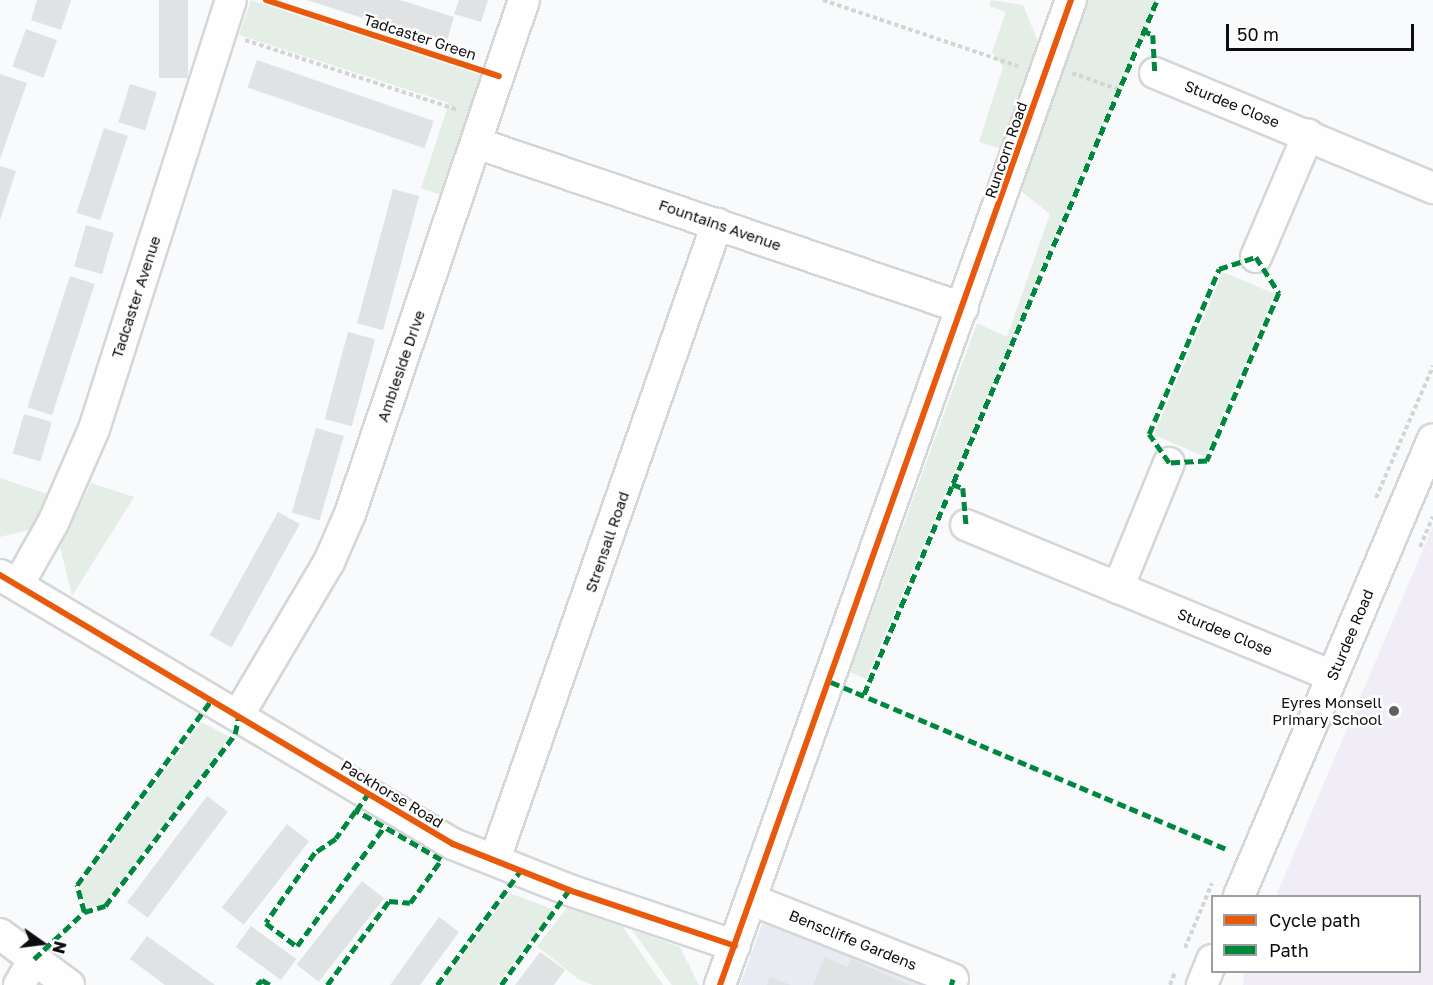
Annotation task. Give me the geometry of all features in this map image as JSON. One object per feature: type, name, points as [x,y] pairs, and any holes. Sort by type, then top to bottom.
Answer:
[{"type":"street","name":"Tadcaster Avenue","points":[[9,580],[53,524],[93,429],[231,0]]},
{"type":"street","name":"Ambleside Drive","points":[[239,714],[329,562],[350,514],[524,0]]},
{"type":"street","name":"Runcorn Road","points":[[720,985],[963,308],[1055,73],[1064,2]]},
{"type":"street","name":"Sturdee Close","points":[[1155,73],[1433,188]]},
{"type":"street","name":"Fountains Avenue","points":[[480,131],[717,224],[963,308]]},
{"type":"street","points":[[1256,257],[1308,135]]},
{"type":"street","name":"Strensall Road","points":[[495,859],[717,224]]},
{"type":"street","name":"Sturdee Road","points":[[1240,895],[1433,440]]},
{"type":"street","points":[[1118,588],[1169,463]]},
{"type":"street","name":"Sturdee Close","points":[[966,525],[1332,676]]},
{"type":"street","name":"Packhorse Road","points":[[9,580],[239,714],[418,826],[569,890],[735,946]]},
{"type":"street","name":"Benscliffe Gardens","points":[[752,900],[953,979]]},
{"type":"street","points":[[0,934],[69,985]]},
{"type":"street","points":[[19,985],[34,959]]},
{"type":"street","points":[[1202,985],[1211,962]]},
{"type":"path","points":[[823,0],[1055,73],[1117,89]]},
{"type":"path","points":[[221,32],[480,131]]},
{"type":"shaded area","points":[[251,0],[483,76],[444,196],[421,188],[449,103],[239,35]]},
{"type":"shaded area","points":[[991,0],[1023,5],[1039,44],[1002,149],[979,142],[1003,67],[992,52],[1006,12],[989,6]]},
{"type":"shaded area","points":[[1088,0],[1157,0],[866,679],[850,672],[977,323],[1007,337],[1050,214],[1021,191]]},
{"type":"shaded area","points":[[1223,272],[1275,294],[1205,457],[1154,435]]},
{"type":"shaded area","points":[[0,478],[50,495],[33,529],[0,537]]},
{"type":"shaded area","points":[[91,483],[134,497],[72,596],[60,547]]},
{"type":"shaded area","name":"Eyres Monsell Primary School","points":[[1433,526],[1433,985],[1243,985],[1244,973],[1421,973],[1421,895],[1276,895]]},
{"type":"shaded area","points":[[201,722],[230,737],[104,904],[86,908],[80,886]]},
{"type":"shaded area","points":[[509,893],[553,909],[497,985],[441,985]]},
{"type":"shaded area","points":[[567,908],[623,927],[663,985],[593,985],[578,979],[537,946]]},
{"type":"shaded area","points":[[764,919],[923,985],[740,985]]},
{"type":"shaded area","points":[[632,930],[680,947],[699,985],[672,985]]},
{"type":"building","points":[[37,0],[71,0],[61,30],[31,20]]},
{"type":"building","points":[[159,0],[188,0],[188,78],[159,78]]},
{"type":"building","points":[[307,0],[400,0],[454,17],[446,45]]},
{"type":"building","points":[[459,0],[488,0],[481,22],[454,14]]},
{"type":"building","points":[[26,29],[57,40],[43,78],[12,67]]},
{"type":"building","points":[[257,60],[434,121],[424,148],[248,87]]},
{"type":"building","points":[[0,74],[27,83],[0,159]]},
{"type":"building","points":[[130,84],[157,92],[145,130],[118,122]]},
{"type":"building","points":[[104,128],[128,136],[100,220],[76,213]]},
{"type":"building","points":[[0,166],[16,171],[0,220]]},
{"type":"building","points":[[393,189],[419,196],[383,330],[357,323]]},
{"type":"building","points":[[86,225],[114,233],[102,274],[74,266]]},
{"type":"building","points":[[70,276],[95,284],[52,415],[27,407]]},
{"type":"building","points":[[348,332],[375,339],[352,426],[325,419]]},
{"type":"building","points":[[24,414],[52,422],[41,461],[13,453]]},
{"type":"building","points":[[316,428],[344,436],[320,521],[292,513]]},
{"type":"building","points":[[278,512],[300,524],[232,647],[210,635]]},
{"type":"building","points":[[207,796],[228,812],[148,918],[127,902]]},
{"type":"building","points":[[287,824],[309,841],[244,925],[222,908]]},
{"type":"building","points":[[362,881],[384,898],[319,982],[297,965]]},
{"type":"building","points":[[439,917],[459,932],[420,985],[390,985]]},
{"type":"building","points":[[251,926],[296,959],[281,980],[236,947]]},
{"type":"building","points":[[147,936],[215,985],[165,985],[130,959]]},
{"type":"building","points":[[540,952],[565,970],[554,985],[515,985]]},
{"type":"building","points":[[825,957],[848,967],[851,959],[910,985],[813,985]]},
{"type":"building","points":[[770,977],[791,985],[767,985]]},
{"type":"marked path","points":[[864,694],[1157,0]]},
{"type":"marked path","points":[[1142,30],[1153,35],[1155,73]]},
{"type":"marked path","points":[[1256,257],[1279,293],[1207,461],[1169,463],[1149,434],[1219,269],[1256,257]]},
{"type":"marked path","points":[[952,484],[963,488],[966,525]]},
{"type":"marked path","points":[[831,682],[1226,849]]},
{"type":"marked path","points":[[84,912],[77,885],[212,699]]},
{"type":"marked path","points":[[34,959],[84,912],[105,906],[235,734],[239,714]]},
{"type":"marked path","points":[[327,985],[389,901],[410,903],[441,860],[356,811],[368,794]]},
{"type":"marked path","points":[[356,811],[336,839],[315,853],[266,923],[297,946],[384,827]]},
{"type":"marked path","points":[[437,985],[520,871]]},
{"type":"marked path","points":[[501,985],[569,890]]},
{"type":"marked path","points":[[951,985],[953,979]]},
{"type":"marked path","points":[[257,985],[262,980],[270,985]]},
{"type":"cycle path","name":"Tadcaster Green","points":[[266,0],[499,76]]},
{"type":"cycle path","points":[[720,985],[1071,0]]},
{"type":"cycle path","points":[[0,575],[453,844],[569,890],[735,946]]},
{"type":"place","name":"Eyres Monsell Primary School","points":[[1394,711]]}]
